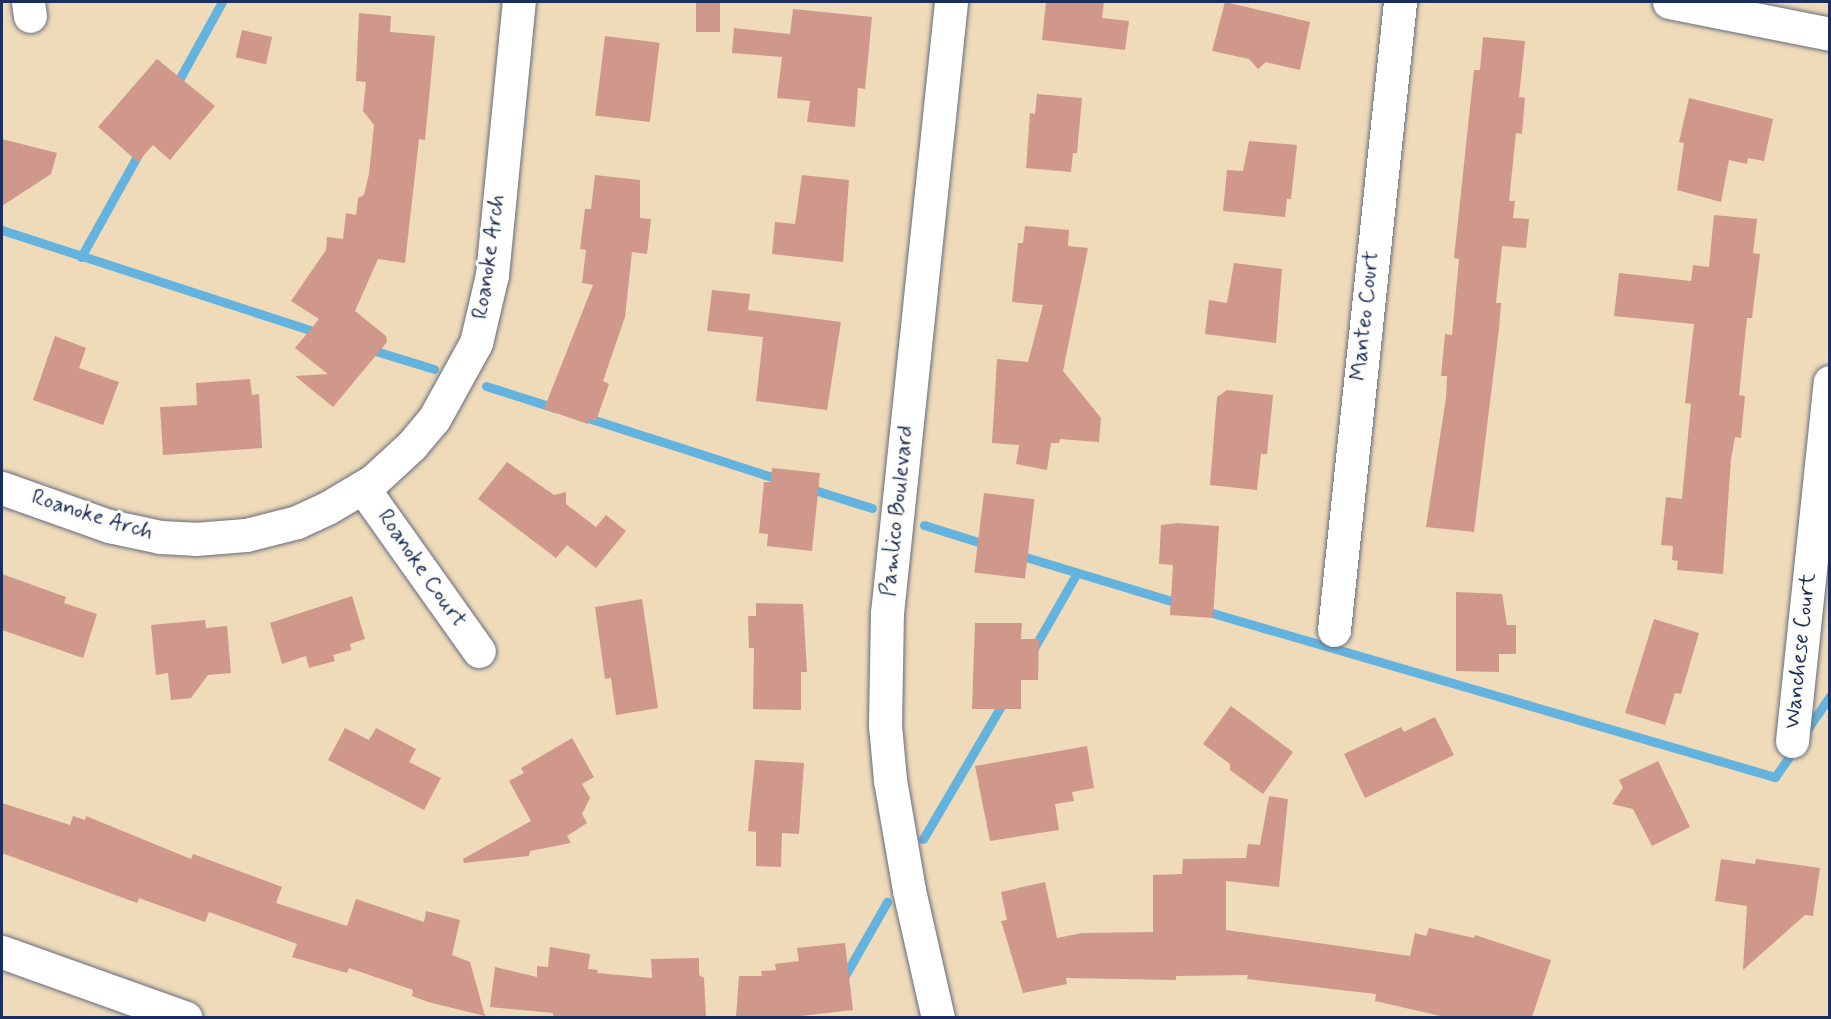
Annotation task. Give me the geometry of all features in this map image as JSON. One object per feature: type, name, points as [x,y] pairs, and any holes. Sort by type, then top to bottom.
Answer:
[{"type":"street","name":"Roanoke Arch","points":[[2,488],[110,526],[160,537],[195,539],[246,535],[297,522],[363,488],[412,445],[434,419],[476,343],[492,275],[519,2]]},
{"type":"street","name":"Pamlico Boulevard","points":[[938,1017],[909,890],[890,780],[885,725],[887,613],[951,2]]},
{"type":"street","name":"Manteo Court","points":[[1334,630],[1400,2]]},
{"type":"street","points":[[1669,2],[1830,34]]},
{"type":"street","name":"Wanchese Court","points":[[1792,741],[1830,382]]},
{"type":"street","name":"Roanoke Court","points":[[363,488],[478,651]]},
{"type":"street","points":[[2,951],[186,1017]]},
{"type":"building","points":[[696,2],[720,2],[720,32],[696,32]]},
{"type":"building","points":[[1046,2],[1104,2],[1102,18],[1129,21],[1125,50],[1042,40]]},
{"type":"building","points":[[1225,2],[1310,22],[1300,70],[1266,62],[1258,69],[1249,59],[1212,51]]},
{"type":"building","points":[[793,9],[872,17],[865,89],[858,88],[855,127],[807,122],[810,101],[777,98],[782,57],[732,53],[734,28],[790,34]]},
{"type":"building","points":[[359,13],[391,16],[390,32],[435,36],[425,140],[419,139],[405,263],[378,259],[355,311],[386,336],[387,342],[333,407],[295,376],[328,374],[295,348],[319,319],[291,301],[326,250],[327,237],[343,239],[346,213],[356,215],[358,198],[364,195],[369,174],[374,125],[363,111],[366,82],[356,81]]},
{"type":"building","points":[[242,30],[272,37],[266,64],[236,57]]},
{"type":"building","points":[[605,36],[660,43],[650,122],[595,115]]},
{"type":"building","points":[[1483,37],[1525,41],[1519,97],[1525,98],[1522,134],[1516,133],[1509,201],[1515,201],[1513,218],[1529,219],[1526,248],[1502,246],[1496,303],[1501,303],[1499,329],[1474,532],[1426,527],[1446,398],[1447,376],[1441,376],[1445,334],[1452,335],[1459,259],[1454,258],[1474,70],[1480,70]]},
{"type":"building","points":[[157,59],[215,106],[170,160],[153,145],[138,162],[98,127]]},
{"type":"building","points":[[1037,94],[1082,98],[1077,153],[1073,153],[1071,172],[1026,168],[1030,113],[1035,114]]},
{"type":"building","points":[[1689,98],[1773,119],[1764,161],[1748,158],[1747,164],[1729,160],[1721,202],[1677,190],[1684,143],[1679,142]]},
{"type":"building","points":[[2,139],[57,153],[51,174],[2,206]]},
{"type":"building","points":[[1249,141],[1297,145],[1291,199],[1287,199],[1285,217],[1223,211],[1227,170],[1243,171]]},
{"type":"building","points":[[595,175],[640,180],[640,218],[651,219],[647,254],[632,252],[625,317],[603,381],[609,384],[596,421],[589,419],[588,424],[544,409],[593,285],[582,283],[586,250],[580,249],[585,209],[591,209]]},
{"type":"building","points":[[802,175],[849,180],[843,262],[772,254],[775,222],[795,224]]},
{"type":"building","points":[[1714,215],[1757,219],[1753,253],[1760,254],[1752,318],[1747,318],[1739,395],[1745,396],[1741,438],[1735,437],[1731,459],[1723,574],[1677,570],[1678,561],[1672,560],[1673,546],[1661,545],[1666,497],[1682,499],[1691,404],[1685,403],[1694,324],[1614,316],[1619,273],[1691,281],[1693,265],[1709,267]]},
{"type":"building","points":[[1025,226],[1069,230],[1068,246],[1088,248],[1063,371],[1101,418],[1099,442],[1060,439],[1059,443],[1051,443],[1047,470],[1016,464],[1019,445],[992,443],[997,359],[1028,362],[1043,305],[1012,302],[1018,243],[1023,243]]},
{"type":"building","points":[[1234,263],[1282,269],[1276,343],[1205,334],[1209,300],[1227,303]]},
{"type":"building","points":[[712,290],[750,294],[748,310],[841,322],[827,410],[756,401],[763,337],[707,331]]},
{"type":"building","points":[[55,336],[86,348],[79,368],[119,382],[103,425],[33,400]]},
{"type":"building","points":[[250,379],[252,395],[259,394],[262,448],[163,455],[160,407],[197,405],[196,383]]},
{"type":"building","points":[[1227,390],[1273,395],[1267,454],[1261,454],[1257,490],[1210,485],[1217,397]]},
{"type":"building","points":[[507,462],[554,495],[566,492],[566,504],[596,527],[606,515],[626,531],[596,568],[567,545],[556,558],[478,499]]},
{"type":"building","points":[[772,468],[820,473],[812,551],[767,546],[768,534],[759,533],[764,482],[771,482]]},
{"type":"building","points":[[984,493],[1035,499],[1025,579],[974,572]]},
{"type":"building","points":[[1177,523],[1219,526],[1213,618],[1170,615],[1173,565],[1159,564],[1161,525]]},
{"type":"building","points":[[2,574],[66,597],[64,603],[97,614],[83,658],[2,630]]},
{"type":"building","points":[[1456,592],[1502,594],[1507,625],[1516,625],[1516,654],[1499,654],[1499,672],[1456,671]]},
{"type":"building","points":[[352,596],[365,639],[350,644],[351,650],[333,655],[335,661],[309,668],[306,656],[282,664],[270,623]]},
{"type":"building","points":[[642,599],[658,708],[616,715],[611,678],[605,679],[595,607]]},
{"type":"building","points":[[756,603],[803,604],[807,672],[801,672],[801,710],[753,709],[754,648],[749,648],[748,616],[756,616]]},
{"type":"building","points":[[1654,619],[1699,633],[1681,694],[1675,693],[1665,725],[1625,713]]},
{"type":"building","points":[[205,620],[206,628],[227,626],[231,673],[208,675],[191,698],[171,700],[168,673],[156,675],[151,625]]},
{"type":"building","points":[[975,623],[1022,623],[1021,639],[1039,639],[1038,680],[1021,680],[1021,709],[972,709]]},
{"type":"building","points":[[1231,706],[1293,752],[1263,794],[1230,770],[1230,764],[1203,744]]},
{"type":"building","points":[[1435,717],[1454,755],[1365,798],[1344,754],[1401,727],[1404,732]]},
{"type":"building","points":[[345,728],[369,740],[376,728],[416,749],[409,762],[441,778],[424,810],[328,760]]},
{"type":"building","points":[[572,738],[594,777],[582,784],[590,798],[582,814],[587,823],[567,836],[571,843],[530,851],[529,856],[464,863],[463,859],[531,821],[509,781],[524,773],[521,768]]},
{"type":"building","points":[[1087,746],[1094,788],[1072,792],[1074,801],[1055,804],[1059,830],[990,841],[975,766]]},
{"type":"building","points":[[755,760],[804,763],[799,834],[782,833],[781,867],[756,866],[756,832],[748,831]]},
{"type":"building","points":[[1658,761],[1690,827],[1652,846],[1633,809],[1612,804],[1623,788],[1619,780]]},
{"type":"building","points":[[1269,796],[1288,799],[1279,887],[1226,881],[1226,930],[1410,956],[1415,933],[1426,936],[1429,928],[1474,938],[1475,935],[1551,960],[1532,1017],[1445,1017],[1375,1001],[1376,994],[1247,979],[1248,975],[1176,976],[1176,980],[1066,978],[1067,984],[1023,993],[1001,921],[1007,920],[1001,892],[1045,882],[1057,938],[1082,933],[1153,932],[1153,875],[1182,874],[1183,859],[1246,858],[1248,844],[1260,845]]},
{"type":"building","points":[[2,803],[70,825],[73,816],[85,820],[86,816],[191,859],[193,854],[282,887],[276,903],[347,926],[356,899],[424,922],[426,911],[460,920],[452,955],[470,962],[485,1016],[428,1002],[412,996],[413,990],[349,968],[347,973],[292,957],[297,944],[209,912],[205,922],[139,898],[137,903],[2,853]]},
{"type":"building","points":[[1721,859],[1755,864],[1756,859],[1820,868],[1813,916],[1805,915],[1743,970],[1747,906],[1715,901]]},
{"type":"building","points":[[845,943],[853,1010],[792,1017],[736,1017],[739,976],[762,976],[761,971],[776,970],[775,964],[799,961],[797,948]]},
{"type":"building","points":[[550,947],[590,954],[588,969],[598,970],[597,973],[652,978],[651,959],[699,958],[699,975],[704,978],[706,1017],[553,1017],[553,1013],[490,1007],[495,967],[537,977],[537,966],[548,967]]},
{"type":"waterway","points":[[175,87],[222,2]]},
{"type":"waterway","points":[[81,257],[141,149]]},
{"type":"waterway","points":[[2,230],[322,334]]},
{"type":"waterway","points":[[369,349],[434,369]]},
{"type":"waterway","points":[[486,386],[555,408]]},
{"type":"waterway","points":[[585,417],[781,480]]},
{"type":"waterway","points":[[808,488],[872,508]]},
{"type":"waterway","points":[[924,525],[988,545]]},
{"type":"waterway","points":[[1019,555],[1181,604]]},
{"type":"waterway","points":[[1034,648],[1077,573]]},
{"type":"waterway","points":[[1202,610],[1775,777],[1795,748]]},
{"type":"waterway","points":[[1804,734],[1830,696]]},
{"type":"waterway","points":[[923,839],[1005,699]]},
{"type":"waterway","points":[[843,979],[887,902]]}]
